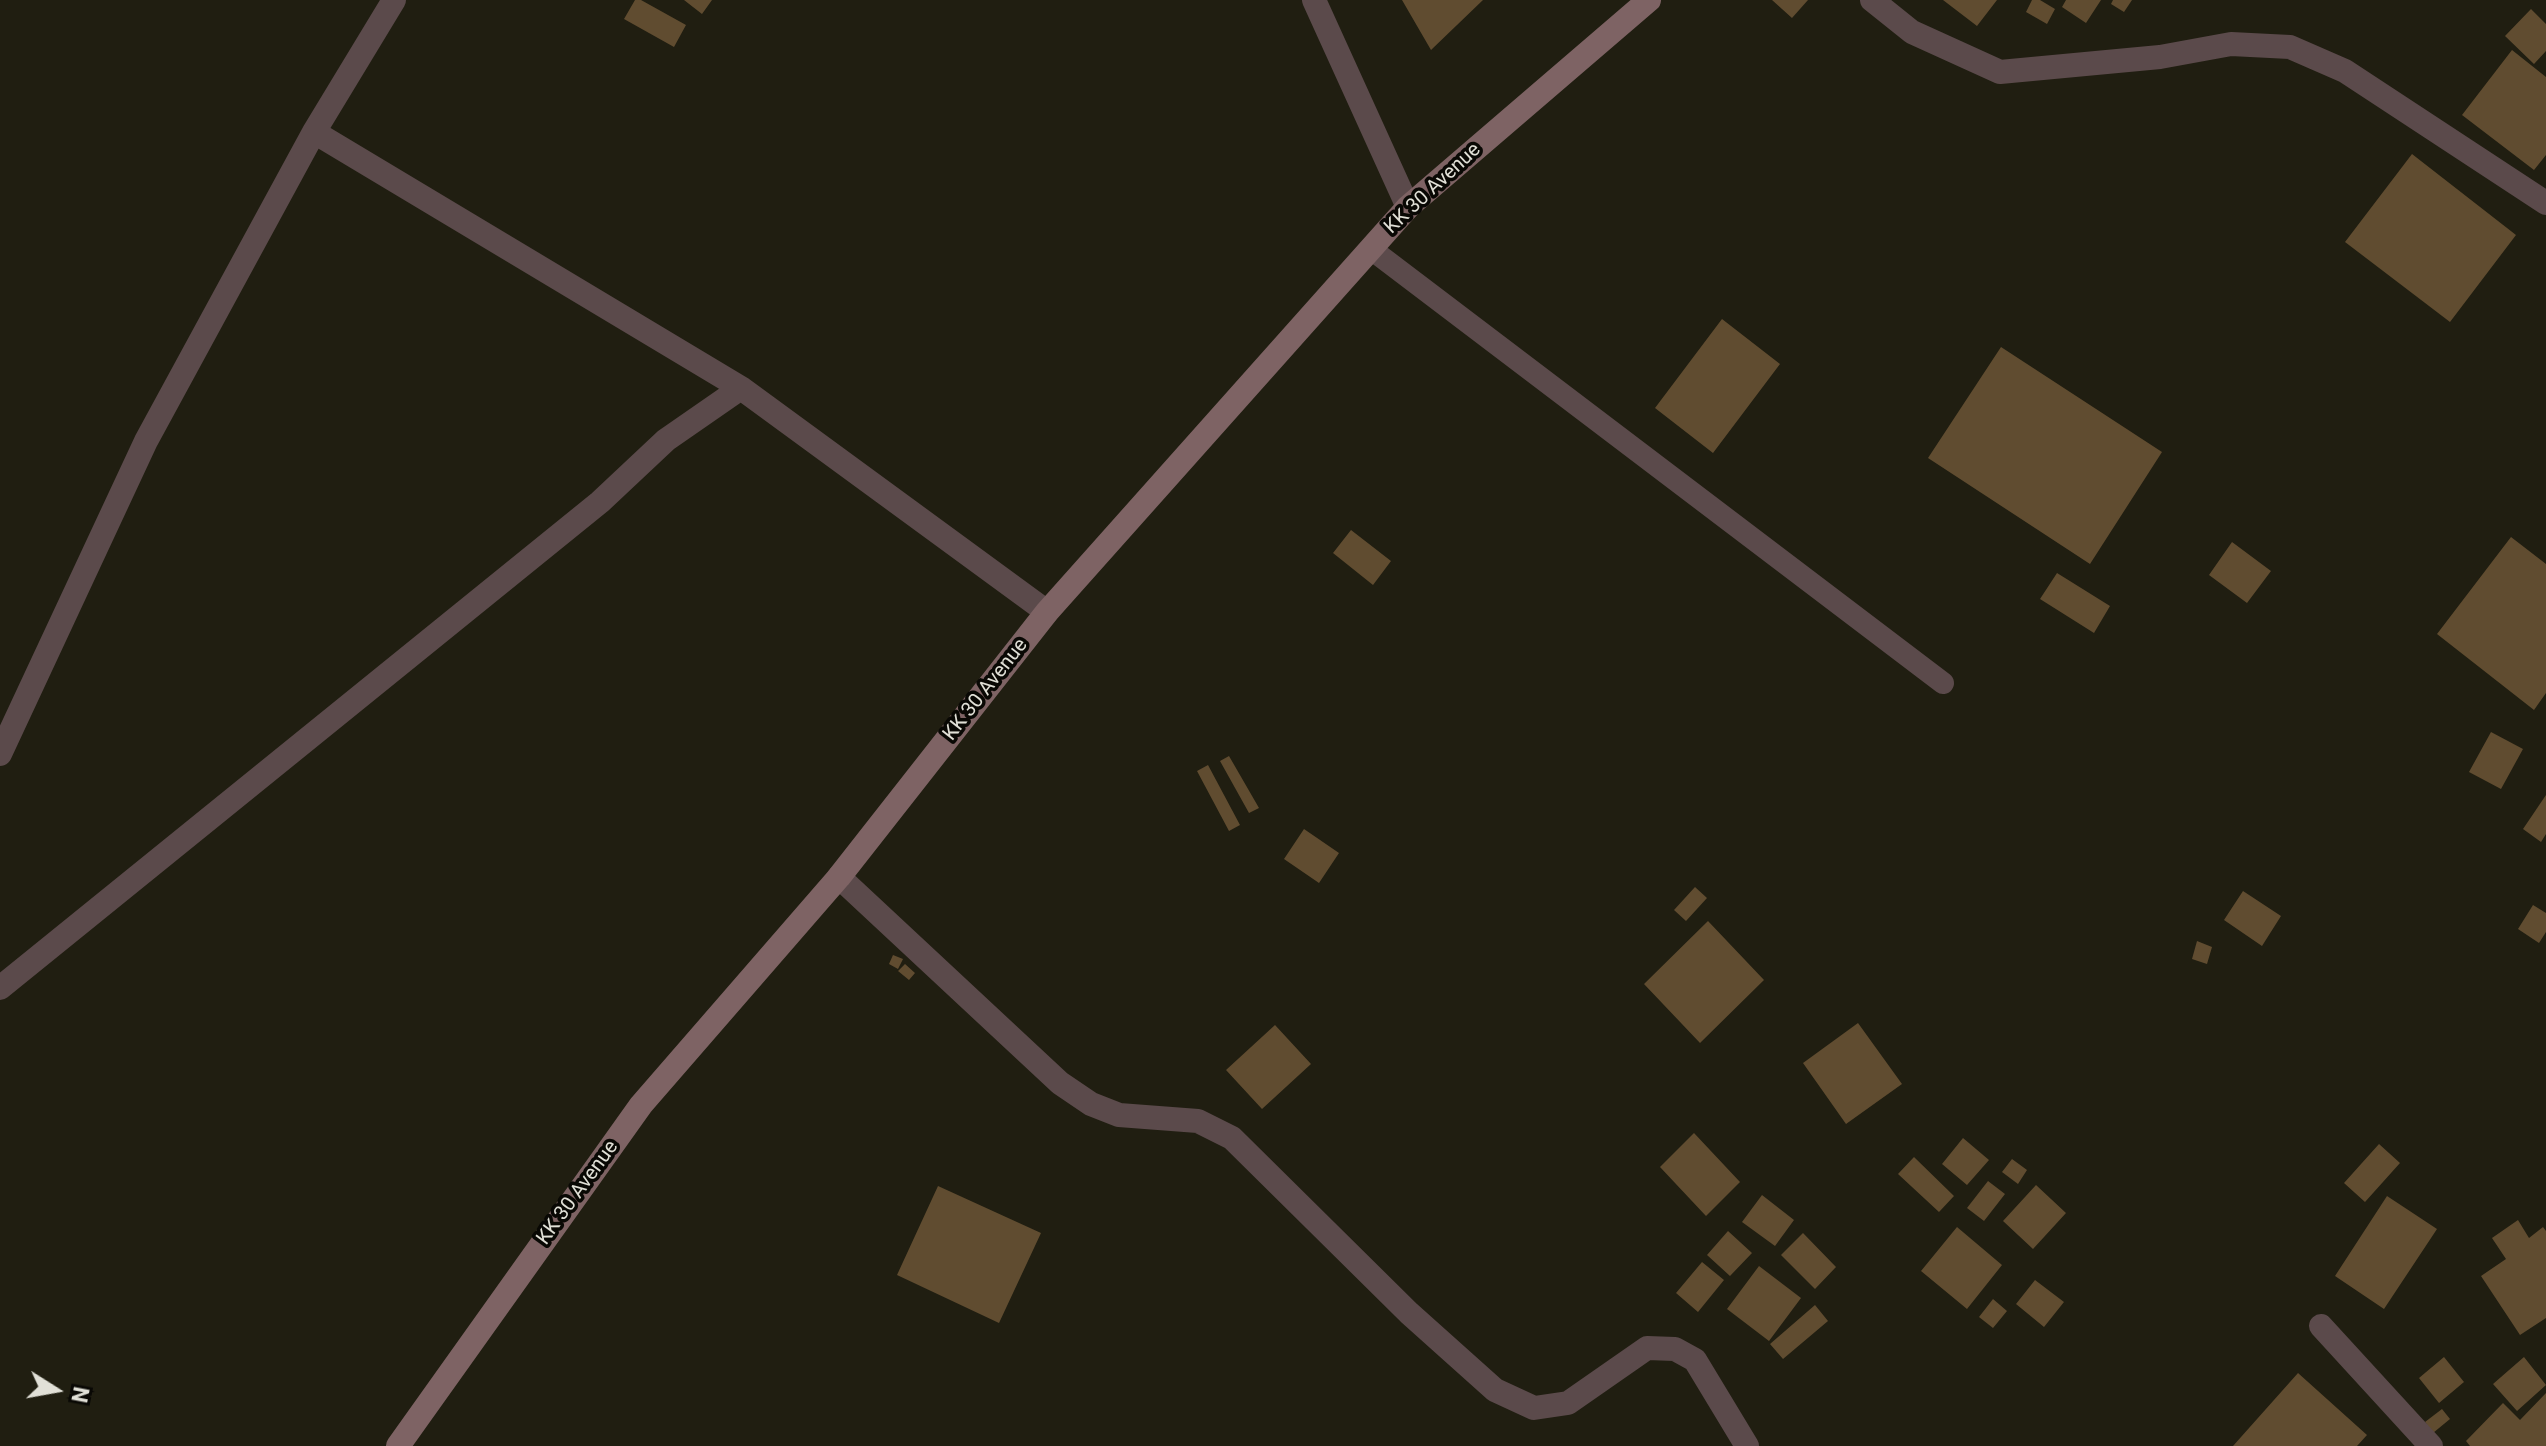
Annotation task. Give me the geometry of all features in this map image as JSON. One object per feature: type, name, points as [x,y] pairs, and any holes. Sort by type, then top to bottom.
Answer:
[{"type":"main road","name":"KK 30 Avenue","points":[[398,1446],[641,1105],[839,877],[1047,612],[1408,207],[1649,0]]},
{"type":"street","points":[[0,754],[146,441],[314,132],[394,0]]},
{"type":"street","points":[[1314,0],[1408,207]]},
{"type":"street","points":[[1872,0],[1912,32],[2000,72],[2160,57],[2231,44],[2290,47],[2345,71],[2546,203]]},
{"type":"street","points":[[314,132],[741,388],[1047,612]]},
{"type":"street","points":[[0,988],[600,502],[666,440],[741,388]]},
{"type":"street","points":[[839,877],[1060,1083],[1091,1104],[1119,1115],[1198,1121],[1232,1138],[1409,1313],[1495,1390],[1534,1408],[1568,1403],[1647,1348],[1675,1349],[1695,1360],[1747,1446]]},
{"type":"street","points":[[2321,1326],[2431,1446]]},
{"type":"lane","points":[[1371,249],[1943,683]]},
{"type":"building","points":[[635,0],[641,0],[686,25],[674,47],[624,19]]},
{"type":"building","points":[[684,0],[712,0],[702,14]]},
{"type":"building","points":[[1402,0],[1483,0],[1431,50]]},
{"type":"building","points":[[1772,0],[1808,0],[1792,18]]},
{"type":"building","points":[[1943,0],[1997,0],[1977,26]]},
{"type":"building","points":[[2032,0],[2040,0],[2055,9],[2047,24],[2026,12]]},
{"type":"building","points":[[2066,0],[2101,0],[2086,23],[2062,7]]},
{"type":"building","points":[[2113,0],[2132,0],[2124,12],[2111,4]]},
{"type":"building","points":[[2531,9],[2546,24],[2546,51],[2534,64],[2505,36]]},
{"type":"building","points":[[2512,50],[2546,77],[2546,155],[2534,170],[2462,115]]},
{"type":"building","points":[[2412,154],[2516,235],[2450,322],[2345,242]]},
{"type":"building","points":[[1722,319],[1780,364],[1713,453],[1655,408]]},
{"type":"building","points":[[2001,347],[2162,452],[2090,564],[1928,458]]},
{"type":"building","points":[[1351,530],[1391,561],[1373,585],[1333,553]]},
{"type":"building","points":[[2511,537],[2546,564],[2546,693],[2534,710],[2437,634]]},
{"type":"building","points":[[2232,542],[2271,571],[2247,603],[2209,575]]},
{"type":"building","points":[[2057,573],[2110,606],[2094,633],[2040,599]]},
{"type":"building","points":[[2491,732],[2523,749],[2501,789],[2469,772]]},
{"type":"building","points":[[1229,756],[1259,808],[1249,813],[1220,761]]},
{"type":"building","points":[[1208,765],[1240,825],[1229,831],[1197,771]]},
{"type":"building","points":[[2546,795],[2546,834],[2541,842],[2523,829]]},
{"type":"building","points":[[1304,829],[1339,853],[1319,883],[1284,859]]},
{"type":"building","points":[[1695,887],[1707,898],[1686,921],[1674,910]]},
{"type":"building","points":[[2243,891],[2281,916],[2262,946],[2224,920]]},
{"type":"building","points":[[2533,905],[2546,913],[2546,932],[2539,943],[2518,929]]},
{"type":"building","points":[[1708,921],[1764,980],[1700,1043],[1644,984]]},
{"type":"building","points":[[2197,941],[2212,947],[2207,964],[2192,959]]},
{"type":"building","points":[[893,955],[903,959],[898,969],[889,964]]},
{"type":"building","points":[[905,964],[915,973],[909,980],[898,971]]},
{"type":"building","points":[[1858,1023],[1902,1084],[1846,1124],[1803,1063]]},
{"type":"building","points":[[1275,1025],[1311,1064],[1262,1109],[1226,1070]]},
{"type":"building","points":[[1694,1133],[1740,1182],[1706,1216],[1660,1167]]},
{"type":"building","points":[[1963,1138],[1989,1160],[1967,1185],[1942,1164]]},
{"type":"building","points":[[2379,1144],[2400,1163],[2365,1202],[2344,1183]]},
{"type":"building","points":[[1914,1157],[1954,1196],[1939,1212],[1898,1174]]},
{"type":"building","points":[[2012,1159],[2027,1170],[2018,1184],[2002,1172]]},
{"type":"building","points":[[1988,1181],[2005,1194],[1984,1221],[1967,1208]]},
{"type":"building","points":[[2036,1185],[2066,1213],[2033,1249],[2003,1221]]},
{"type":"building","points":[[938,1186],[1041,1233],[999,1323],[897,1275]]},
{"type":"building","points":[[1762,1195],[1794,1220],[1775,1246],[1742,1222]]},
{"type":"building","points":[[2387,1196],[2437,1229],[2384,1309],[2335,1276]]},
{"type":"building","points":[[2518,1220],[2529,1238],[2543,1227],[2546,1231],[2546,1318],[2520,1335],[2481,1276],[2506,1259],[2492,1238]]},
{"type":"building","points":[[1957,1227],[2002,1265],[1967,1309],[1921,1271]]},
{"type":"building","points":[[1728,1231],[1752,1253],[1730,1276],[1707,1255]]},
{"type":"building","points":[[1803,1233],[1836,1267],[1815,1289],[1781,1255]]},
{"type":"building","points":[[1702,1262],[1724,1280],[1698,1312],[1676,1293]]},
{"type":"building","points":[[1759,1266],[1801,1298],[1769,1341],[1727,1309]]},
{"type":"building","points":[[2035,1280],[2064,1302],[2044,1327],[2016,1304]]},
{"type":"building","points":[[1993,1299],[2007,1311],[1993,1328],[1979,1317]]},
{"type":"building","points":[[1815,1305],[1828,1321],[1783,1359],[1770,1344]]},
{"type":"building","points":[[2444,1357],[2464,1382],[2439,1403],[2419,1378]]},
{"type":"building","points":[[2524,1357],[2546,1385],[2517,1411],[2493,1384]]},
{"type":"building","points":[[2298,1373],[2367,1435],[2357,1446],[2233,1446]]},
{"type":"building","points":[[2546,1393],[2546,1446],[2470,1446],[2466,1441],[2503,1403],[2520,1420]]},
{"type":"building","points":[[2442,1409],[2450,1419],[2433,1433],[2425,1422]]}]
